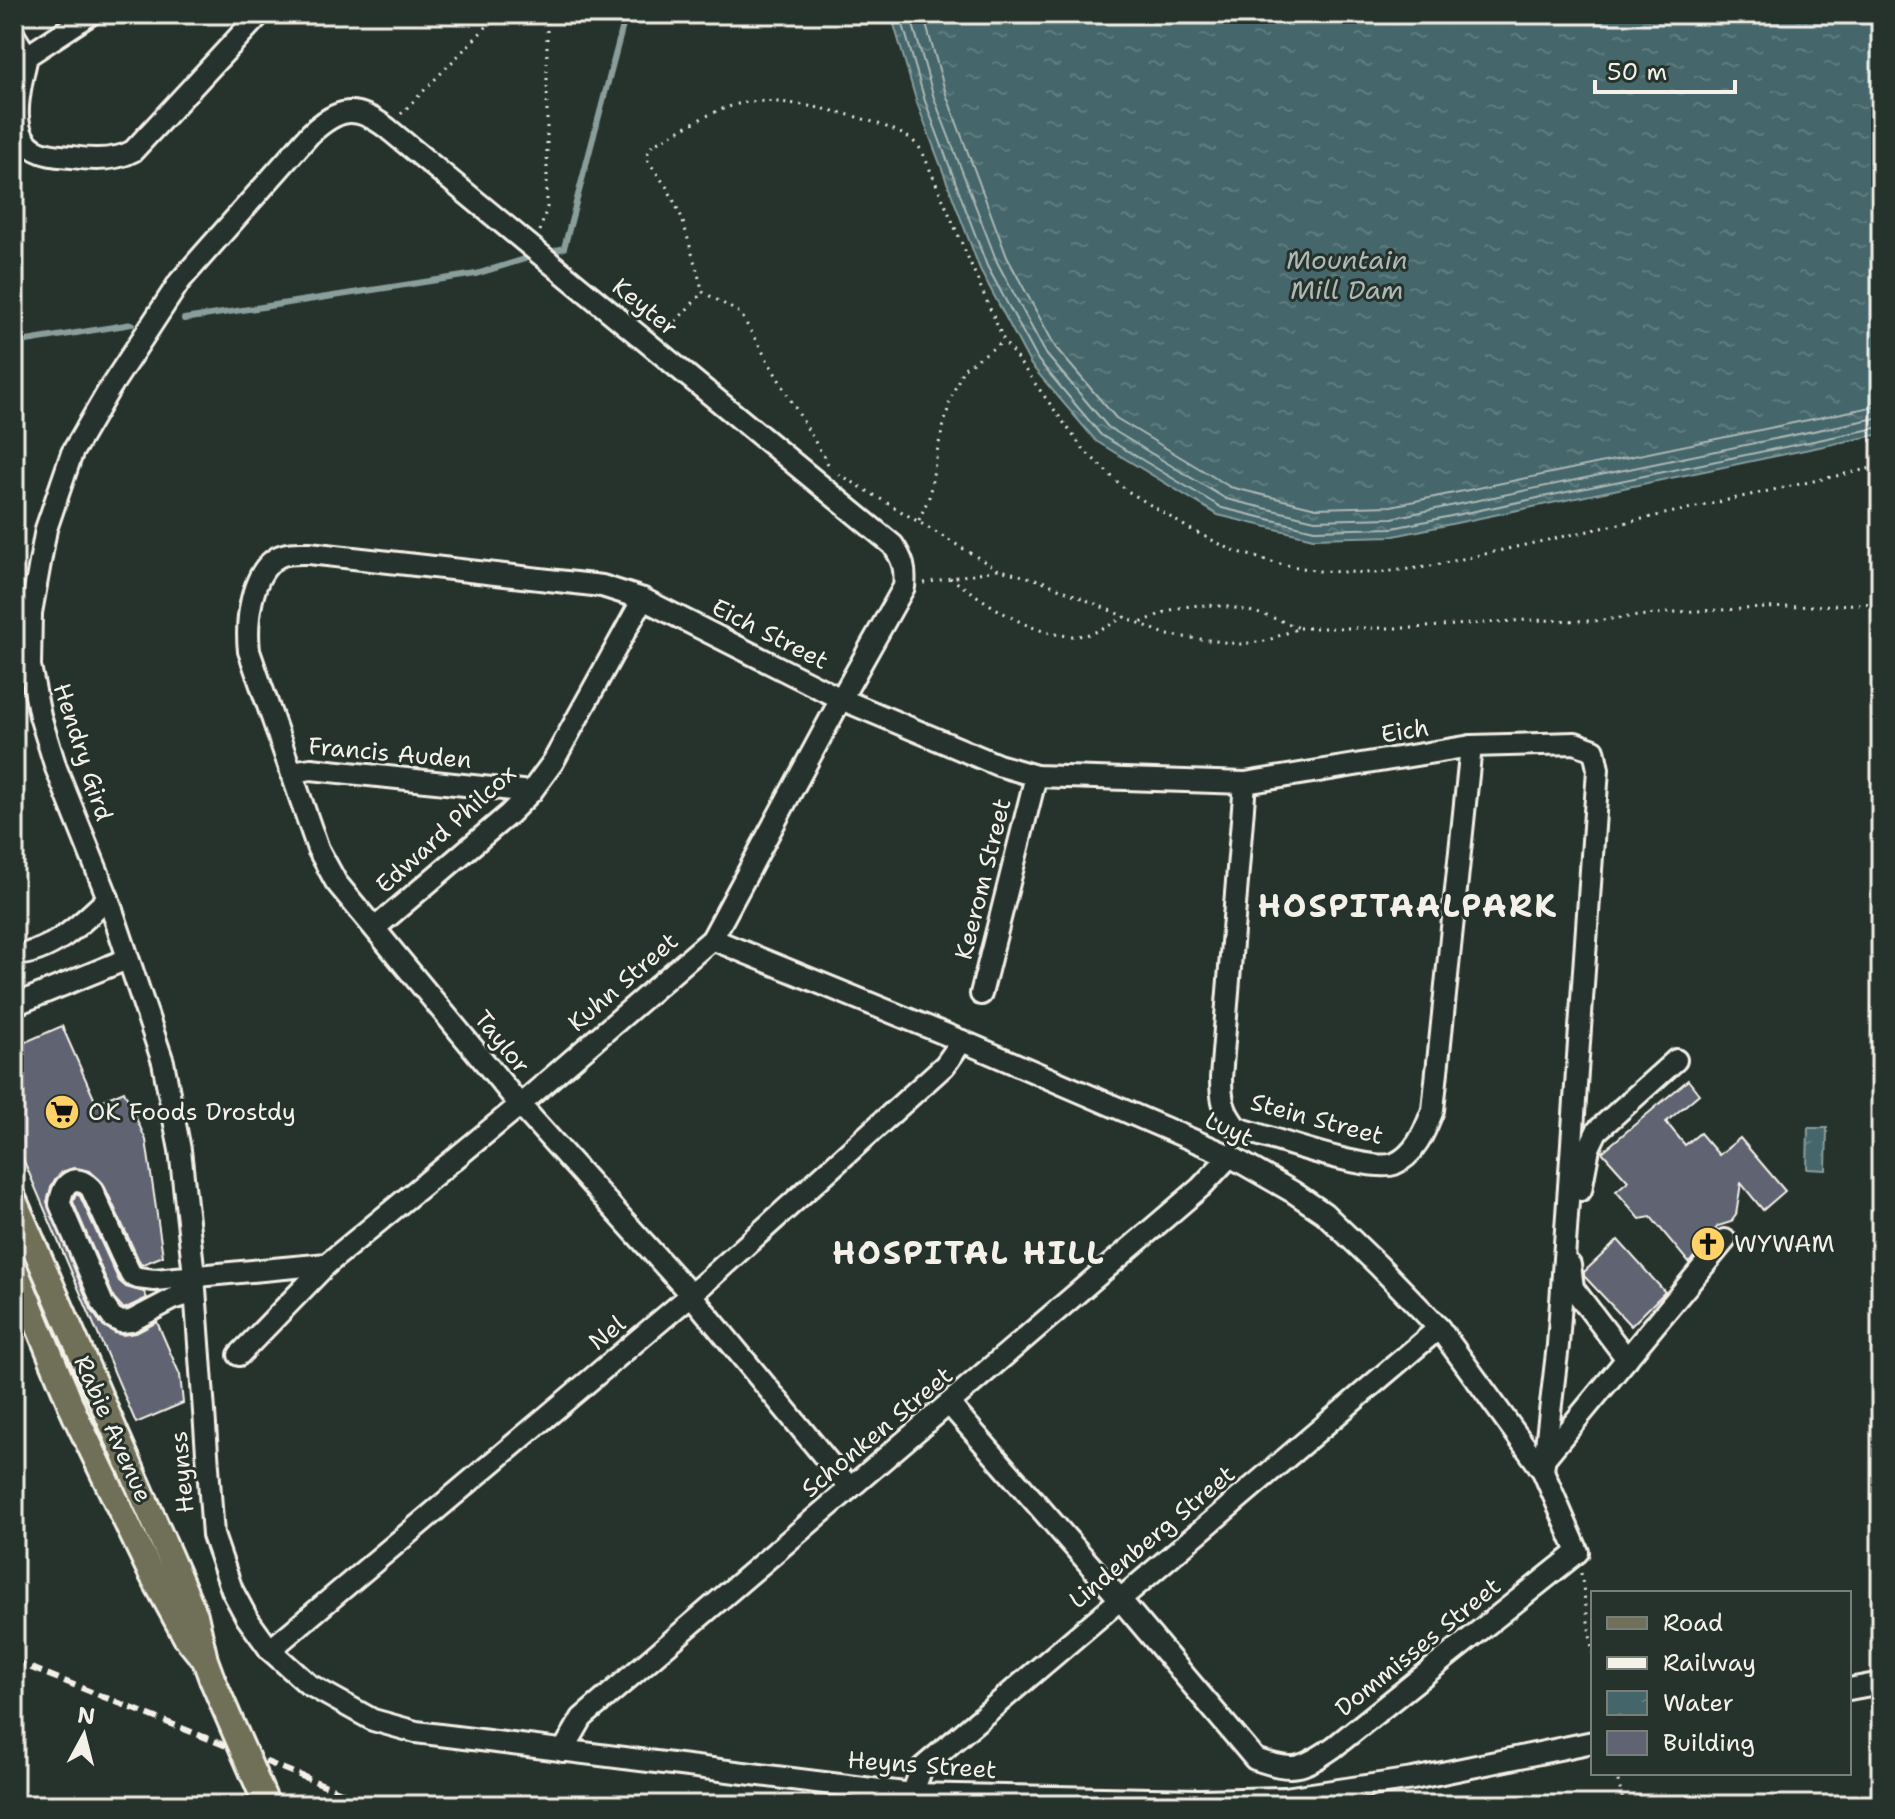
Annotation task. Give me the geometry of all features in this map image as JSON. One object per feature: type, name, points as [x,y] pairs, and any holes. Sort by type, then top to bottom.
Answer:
[{"type":"main road","name":"Rabie Avenue","points":[[14,1200],[195,1615],[208,1670],[266,1804]]},
{"type":"main road","name":"Rabie Avenue","points":[[14,1267],[75,1415],[130,1530],[186,1637],[208,1670]]},
{"type":"street","points":[[27,56],[91,14]]},
{"type":"street","points":[[14,35],[27,56],[18,122],[24,140],[38,152],[56,156],[124,156],[153,131],[260,14]]},
{"type":"street","name":"Keyter","points":[[362,113],[387,128],[893,545],[905,570],[904,587]]},
{"type":"street","name":"Hendry Gird","points":[[194,1284],[180,1150],[163,1062],[108,898],[56,768],[40,716],[30,666],[31,613],[46,529],[72,453],[180,281],[310,134],[333,115],[362,113]]},
{"type":"street","name":"Eich Street","points":[[267,565],[281,555],[309,553],[602,586],[643,599],[841,699],[998,765],[1036,776],[1245,783]]},
{"type":"street","name":"Taylor","points":[[267,565],[250,603],[246,629],[249,651],[318,849],[336,882],[520,1105],[691,1295],[850,1488]]},
{"type":"street","name":"Kuhn Street","points":[[239,1355],[327,1264],[520,1105],[712,939],[904,587]]},
{"type":"street","name":"Edward Philcox","points":[[375,928],[531,792],[553,762],[643,599]]},
{"type":"street","name":"Eich","points":[[1245,783],[1471,746],[1575,743],[1594,750],[1598,769],[1558,1345],[1544,1465]]},
{"type":"street","name":"Stein Street","points":[[1245,783],[1221,1078],[1221,1099],[1226,1115],[1237,1128],[1359,1162],[1393,1164],[1411,1153],[1433,1110],[1471,746]]},
{"type":"street","name":"Francis Auden","points":[[292,772],[311,769],[531,792]]},
{"type":"street","name":"Keerom Street","points":[[981,994],[1036,776]]},
{"type":"street","points":[[14,955],[37,949],[74,931],[108,898]]},
{"type":"street","name":"Luyt","points":[[712,939],[962,1041],[1230,1156],[1324,1213],[1439,1328],[1544,1465],[1578,1552]]},
{"type":"street","points":[[14,1005],[127,959]]},
{"type":"street","name":"Nel","points":[[270,1650],[691,1295],[945,1065],[962,1041]]},
{"type":"street","points":[[1627,1359],[1571,1283],[1570,1266],[1584,1167],[1597,1131],[1676,1060]]},
{"type":"street","name":"Schonken Street","points":[[563,1751],[582,1718],[950,1405],[1201,1187],[1230,1156]]},
{"type":"street","points":[[194,1284],[131,1321],[121,1322],[112,1317],[103,1304],[60,1204],[61,1191],[66,1184],[72,1179],[83,1180],[91,1188],[131,1275],[138,1278],[194,1284],[327,1264]]},
{"type":"street","points":[[1544,1465],[1725,1240]]},
{"type":"street","name":"Heynss","points":[[194,1284],[213,1535],[232,1590],[270,1650]]},
{"type":"street","name":"Lindenberg Street","points":[[912,1794],[922,1768],[1439,1328]]},
{"type":"street","points":[[950,1405],[1119,1598]]},
{"type":"street","name":"Dommisses Street","points":[[1119,1598],[1255,1759],[1284,1769],[1310,1764],[1334,1747],[1578,1552]]},
{"type":"street","name":"Heyns Street","points":[[270,1650],[308,1684],[373,1720],[416,1732],[912,1794],[1199,1800],[1285,1798],[1413,1779],[1591,1742]]},
{"type":"street","points":[[1851,1689],[1881,1683]]},
{"type":"path","points":[[387,128],[499,14]]},
{"type":"path","points":[[535,250],[547,207],[547,14]]},
{"type":"path","points":[[831,471],[740,313],[703,292],[682,218],[668,189],[648,161],[649,148],[712,115],[743,103],[776,102],[827,109],[891,129],[911,139],[922,151],[1004,341],[1083,449],[1126,490],[1188,528],[1232,550],[1275,563],[1319,571],[1375,573],[1426,567],[1881,466]]},
{"type":"path","points":[[653,347],[703,292]]},
{"type":"path","points":[[919,520],[929,497],[951,398],[963,369],[1004,341]]},
{"type":"path","points":[[788,458],[831,471],[919,520],[997,569],[1042,581],[1167,635],[1240,644],[1266,641],[1299,628],[1412,628],[1527,620],[1593,621],[1674,612],[1881,603]]},
{"type":"path","points":[[904,587],[997,569]]},
{"type":"path","points":[[950,578],[1024,625],[1072,636],[1098,631],[1125,617]]},
{"type":"path","points":[[1140,623],[1177,608],[1213,606],[1272,616],[1299,628]]},
{"type":"path","points":[[1578,1552],[1591,1642]]},
{"type":"path","points":[[1616,1775],[1624,1805]]},
{"type":"water","name":"Mountain Mill Dam","points":[[891,14],[1881,14],[1881,434],[1394,536],[1313,538],[1218,515],[1096,441],[1031,365],[980,269],[917,103]]},
{"type":"water","points":[[1808,1128],[1827,1128],[1826,1170],[1807,1169]]},
{"type":"building","points":[[62,1026],[96,1103],[124,1091],[146,1140],[163,1256],[141,1265],[103,1183],[90,1171],[74,1168],[62,1172],[52,1184],[47,1202],[91,1309],[101,1324],[122,1335],[136,1333],[157,1322],[180,1375],[183,1403],[136,1423],[14,1138],[14,1065],[23,1043]]},
{"type":"building","points":[[1688,1080],[1699,1094],[1666,1122],[1685,1145],[1700,1133],[1719,1155],[1740,1138],[1785,1191],[1763,1210],[1741,1183],[1736,1215],[1731,1222],[1718,1226],[1689,1263],[1651,1217],[1640,1219],[1616,1191],[1628,1181],[1602,1152]]},
{"type":"building","points":[[76,1194],[80,1196],[119,1281],[126,1287],[144,1292],[147,1298],[124,1309],[114,1298],[73,1202]]},
{"type":"building","points":[[1618,1240],[1665,1292],[1631,1326],[1584,1276],[1584,1272]]},
{"type":"waterway","points":[[557,250],[564,248],[626,14]]},
{"type":"waterway","points":[[184,319],[476,274],[525,259]]},
{"type":"waterway","points":[[14,343],[132,324]]},
{"type":"railway","points":[[14,1661],[374,1805]]},
{"type":"place","name":"OK Foods Drostdy","points":[[62,1112]]},
{"type":"place","name":"WYWAM","points":[[1708,1244]]},
{"type":"district","name":"HOSPITAALPARK","points":[[1408,906]]},
{"type":"district","name":"HOSPITAL HILL","points":[[969,1253]]}]
